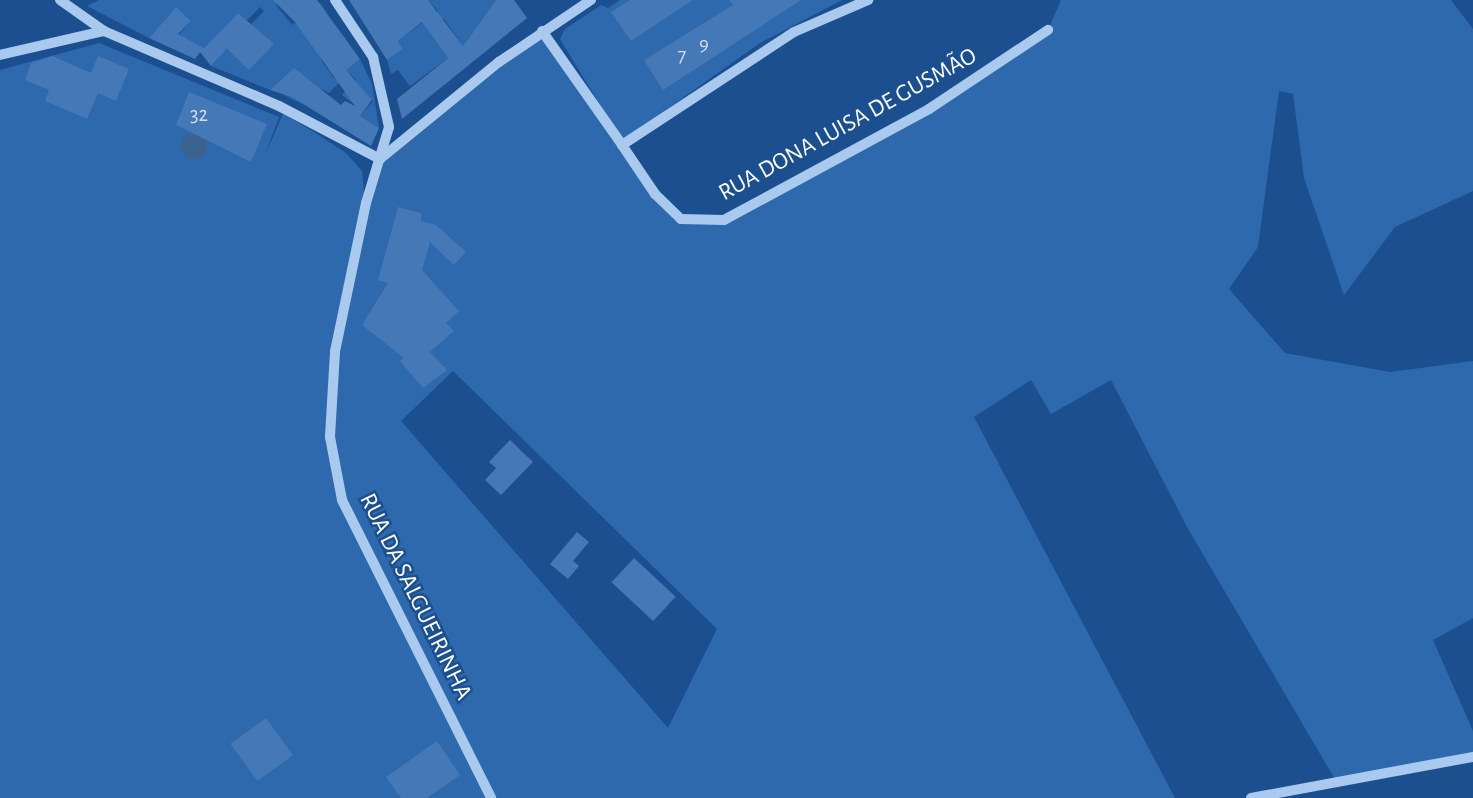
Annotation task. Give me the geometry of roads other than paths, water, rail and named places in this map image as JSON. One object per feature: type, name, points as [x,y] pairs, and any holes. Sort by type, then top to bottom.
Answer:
[{"type":"street","points":[[60,0],[104,31],[279,106],[380,159],[542,31],[591,0]]},
{"type":"street","name":"RUA DA SALGUEIRINHA","points":[[334,0],[381,78],[389,127],[366,203],[335,352],[330,437],[342,500],[491,798]]},
{"type":"street","points":[[622,146],[794,32],[868,0]]},
{"type":"street","name":"RUA DONA LUISA DE GUSMÃO","points":[[542,31],[655,194],[681,219],[724,220],[929,109],[1048,30]]},
{"type":"street","points":[[0,55],[104,31]]},
{"type":"street","points":[[1251,798],[1473,758]]}]
